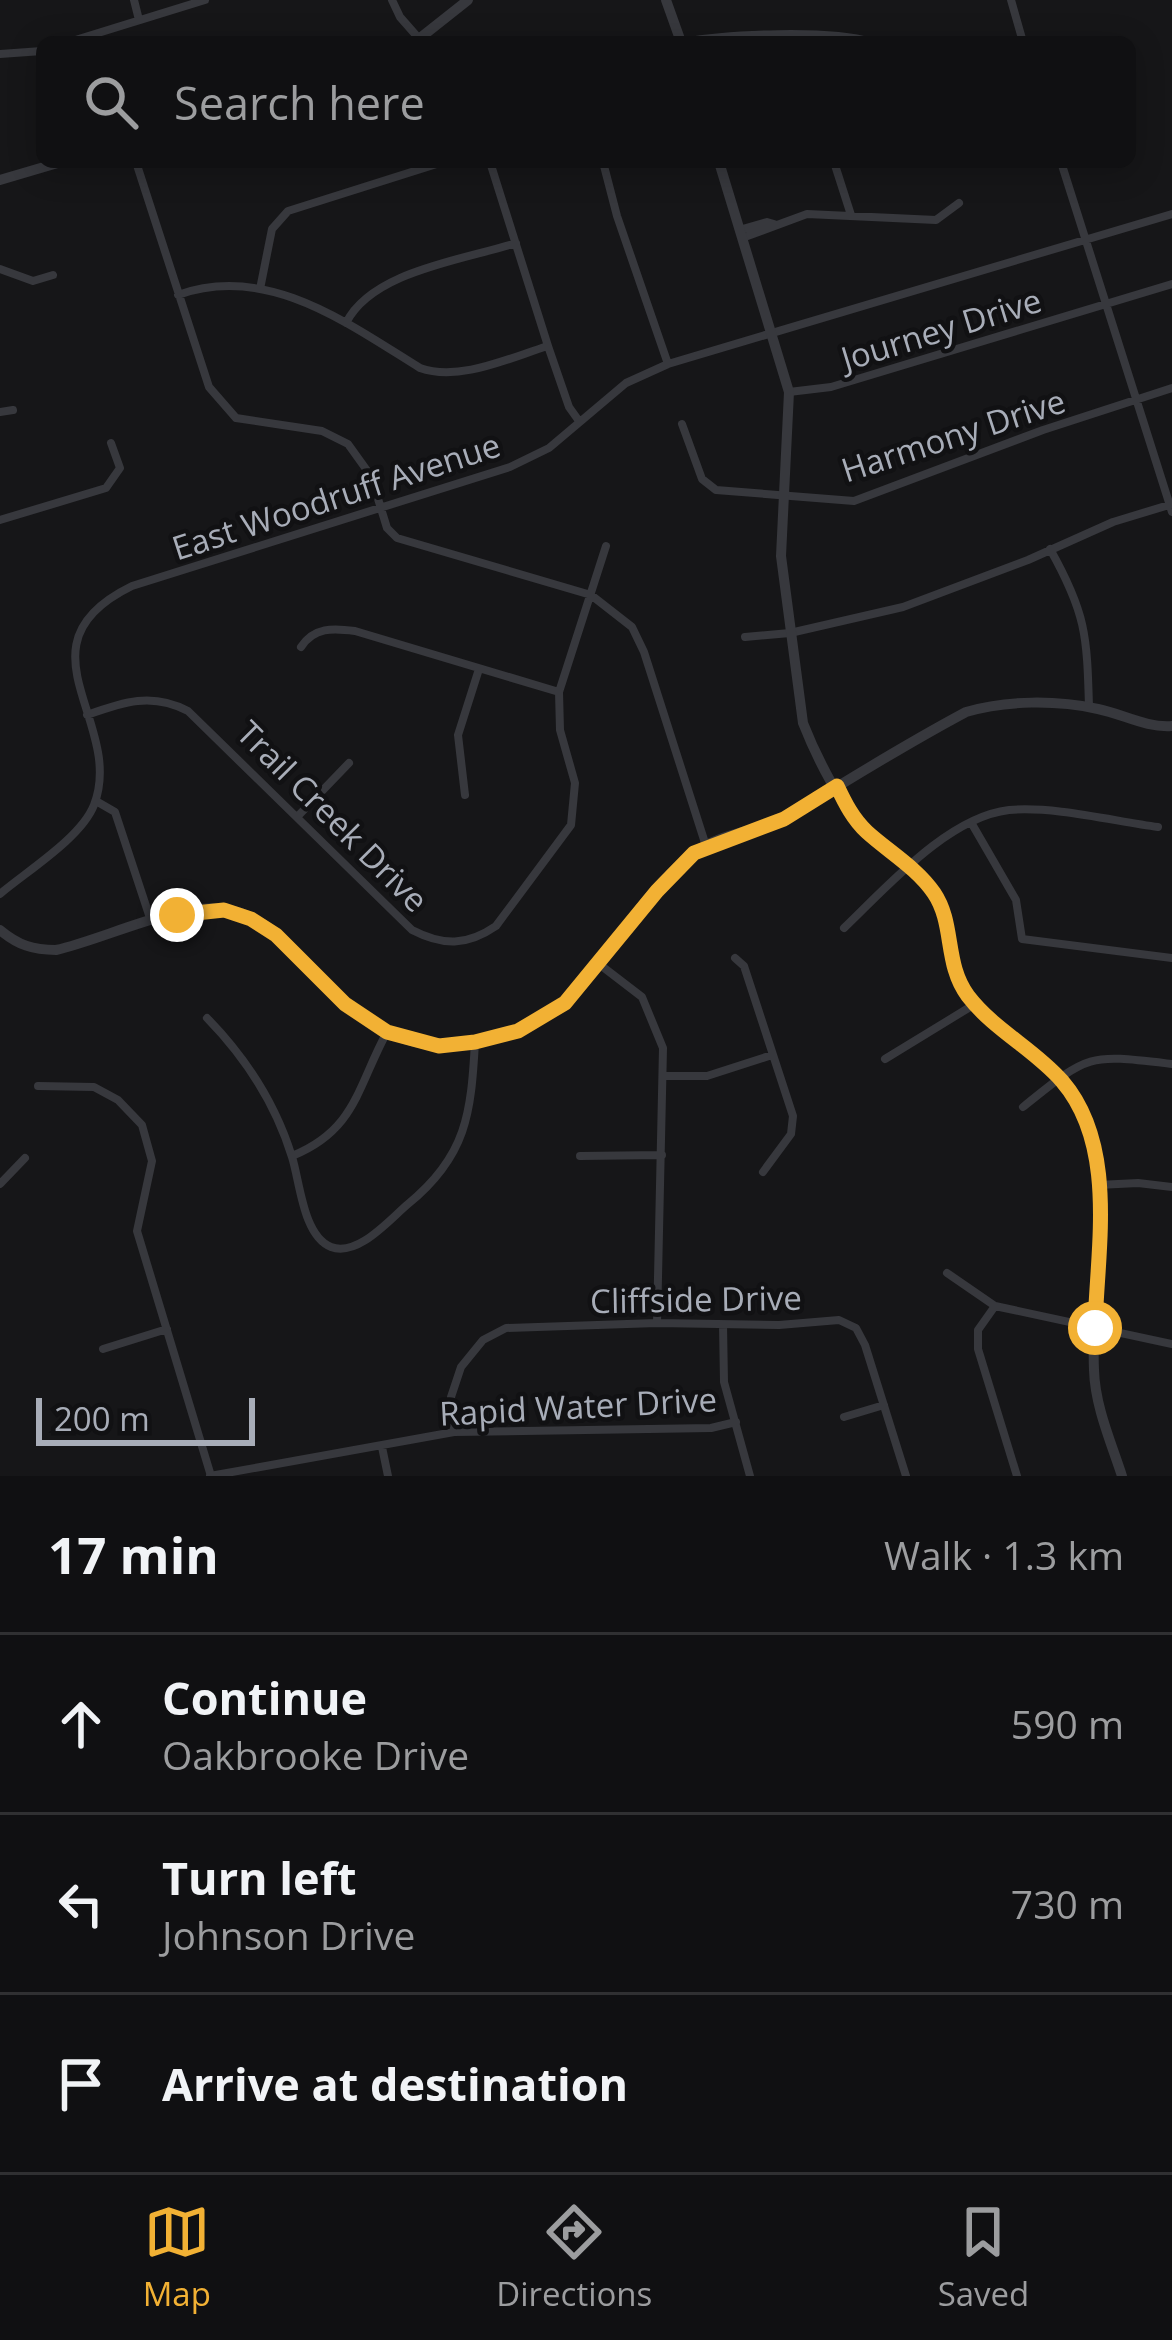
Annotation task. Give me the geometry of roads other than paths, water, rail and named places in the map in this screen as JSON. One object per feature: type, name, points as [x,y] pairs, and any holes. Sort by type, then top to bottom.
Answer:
[{"type":"street","points":[[134,0],[139,20]]},
{"type":"street","points":[[88,36],[205,0]]},
{"type":"street","points":[[392,0],[415,36]]},
{"type":"street","points":[[425,36],[468,0]]},
{"type":"street","points":[[666,0],[680,36]]},
{"type":"street","points":[[1011,0],[1022,36]]},
{"type":"street","points":[[0,54],[36,51]]},
{"type":"street","points":[[0,180],[41,168]]},
{"type":"street","points":[[138,168],[209,387],[228,411],[236,418],[338,437],[362,459],[387,528],[397,538],[591,595],[632,627],[707,846]]},
{"type":"street","points":[[260,289],[272,229],[288,211],[424,168]]},
{"type":"street","points":[[492,168],[569,407],[580,421]]},
{"type":"street","points":[[604,168],[616,216],[668,364]]},
{"type":"street","points":[[721,168],[788,392],[781,556],[803,723],[813,749],[865,830],[934,894],[956,975],[975,1004],[1059,1078],[1083,1109],[1098,1185],[1095,1391],[1122,1476]]},
{"type":"street","points":[[836,168],[851,215]]},
{"type":"street","points":[[746,637],[790,633],[903,607],[1113,522],[1171,507],[1062,168]]},
{"type":"street","points":[[740,234],[807,214],[936,220],[959,203]]},
{"type":"street","name":"East Woodruff Avenue","points":[[96,801],[100,772],[77,688],[74,658],[91,613],[111,596],[510,467],[549,448],[626,383],[668,364],[1172,214]]},
{"type":"street","points":[[346,323],[360,301],[383,284],[516,243]]},
{"type":"street","points":[[0,269],[33,281],[53,275]]},
{"type":"street","points":[[178,295],[218,284],[260,289],[311,304],[436,374],[548,346]]},
{"type":"street","name":"Journey Drive","points":[[788,392],[831,387],[1172,284]]},
{"type":"street","name":"Harmony Drive","points":[[682,424],[702,479],[716,490],[854,501],[1172,388]]},
{"type":"street","points":[[0,412],[13,410]]},
{"type":"street","points":[[0,520],[106,488],[120,468],[111,443]]},
{"type":"street","name":"Trail Creek Drive","points":[[87,715],[142,699],[174,704],[206,724],[412,930],[448,943],[480,937],[496,926],[571,825],[575,783],[560,730],[559,692],[606,546]]},
{"type":"street","points":[[1050,549],[1076,596],[1084,623],[1089,707]]},
{"type":"street","points":[[301,647],[308,636],[319,632],[333,628],[355,631],[559,692]]},
{"type":"street","points":[[465,795],[458,735],[479,669]]},
{"type":"street","points":[[0,930],[15,943],[56,950],[177,915],[224,910],[276,935],[345,1004],[387,1032],[439,1046],[475,1042],[518,1031],[549,1015],[694,853],[784,819],[966,712],[993,704],[1089,707],[1160,727],[1172,726]]},
{"type":"street","points":[[298,816],[349,763]]},
{"type":"street","points":[[0,894],[82,824],[96,801],[111,806],[119,821],[151,922]]},
{"type":"street","points":[[844,928],[908,866],[985,815],[1024,809],[1158,827]]},
{"type":"street","points":[[972,824],[1016,900],[1022,939],[1172,958]]},
{"type":"street","points":[[736,958],[744,967],[794,1125],[763,1172]]},
{"type":"street","points":[[599,964],[642,997],[663,1048],[658,1323]]},
{"type":"street","points":[[885,1060],[975,1004]]},
{"type":"street","points":[[207,1018],[245,1060],[265,1091],[320,1239],[336,1248],[361,1243],[422,1193],[444,1167],[464,1134],[472,1106],[475,1042]]},
{"type":"street","points":[[292,1156],[315,1147],[344,1123],[387,1032]]},
{"type":"street","points":[[663,1076],[706,1076],[772,1055]]},
{"type":"street","points":[[1023,1107],[1092,1058],[1172,1064]]},
{"type":"street","points":[[38,1086],[94,1088],[118,1100],[142,1125],[152,1161],[137,1231],[211,1476]]},
{"type":"street","points":[[580,1156],[662,1155]]},
{"type":"street","points":[[0,1184],[25,1158]]},
{"type":"street","points":[[1098,1185],[1172,1187]]},
{"type":"street","points":[[947,1273],[995,1306],[1172,1344]]},
{"type":"street","points":[[995,1306],[978,1330],[978,1349],[1016,1476]]},
{"type":"street","name":"Cliffside Drive","points":[[454,1432],[451,1397],[461,1367],[483,1340],[506,1328],[839,1320],[856,1328],[865,1345],[906,1476]]},
{"type":"street","points":[[723,1325],[724,1382],[750,1476]]},
{"type":"street","points":[[103,1349],[166,1329]]},
{"type":"street","points":[[844,1417],[884,1405]]},
{"type":"street","name":"Rapid Water Drive","points":[[211,1476],[454,1432],[711,1428],[736,1422]]},
{"type":"street","points":[[382,1447],[388,1476]]}]
